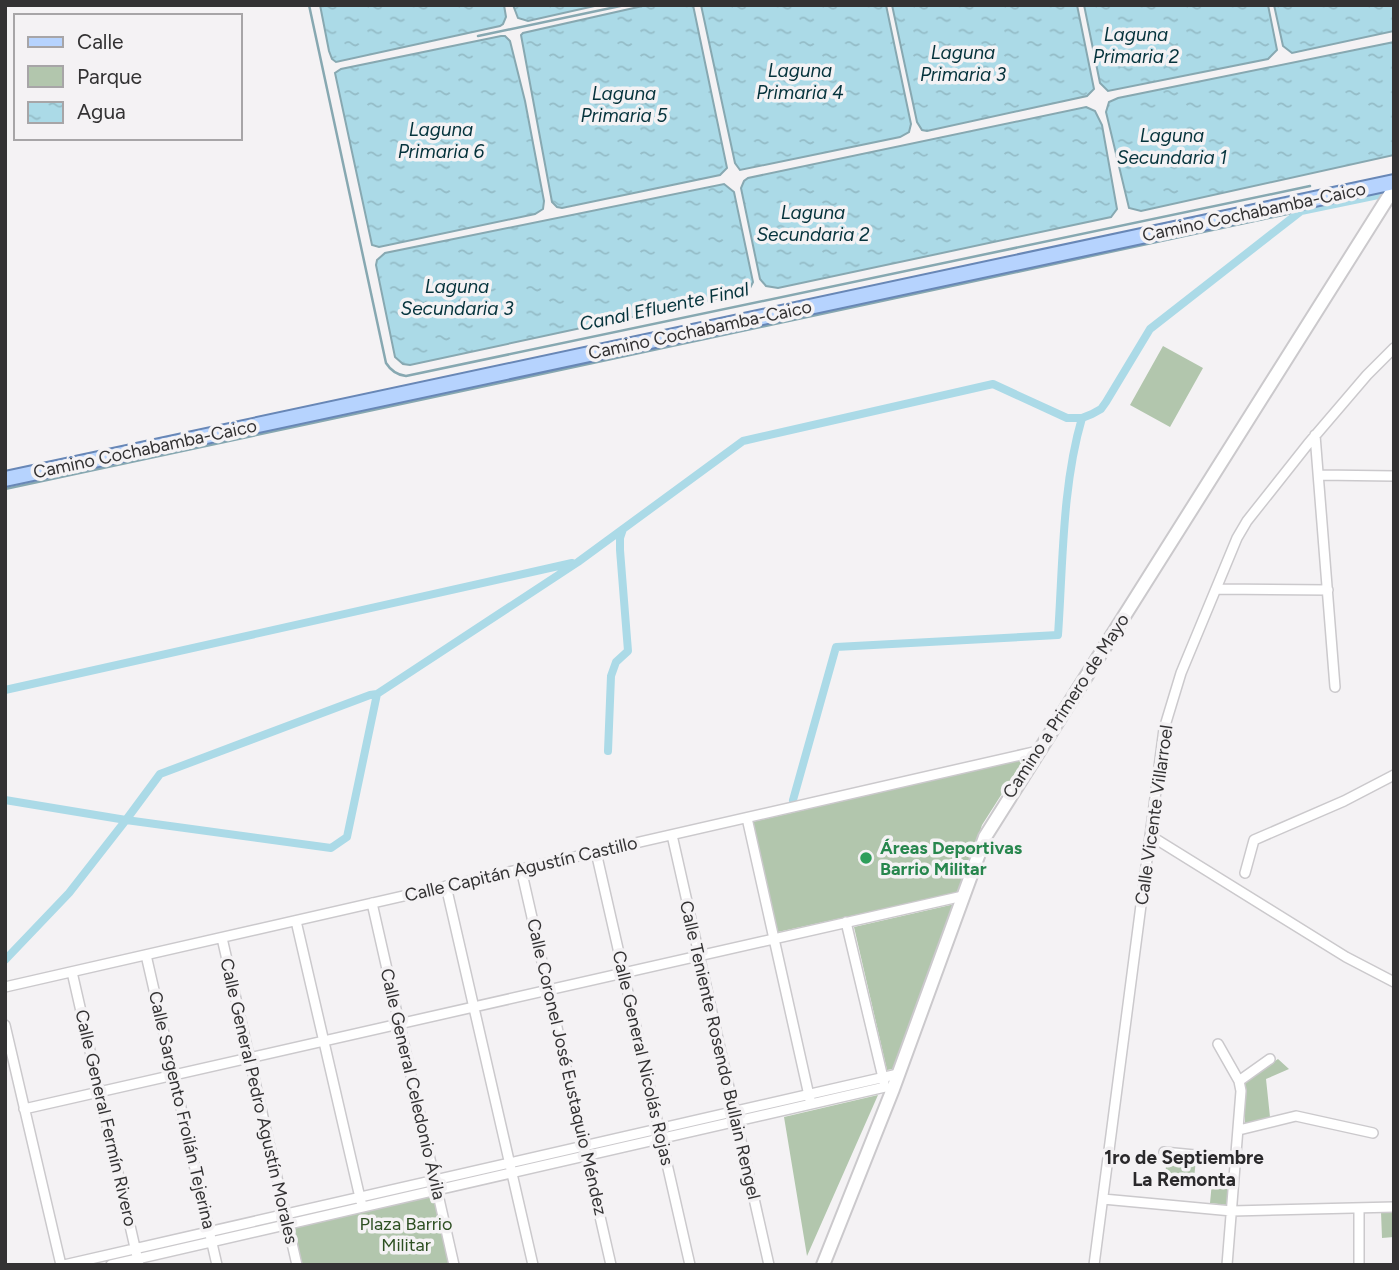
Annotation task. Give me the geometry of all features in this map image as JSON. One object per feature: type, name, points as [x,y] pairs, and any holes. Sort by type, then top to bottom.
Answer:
[{"type":"main road","name":"Camino Cochabamba-Caico","points":[[5,479],[1394,182]]},
{"type":"main road","name":"Camino a Primero de Mayo","points":[[822,1265],[887,1084],[898,1074],[985,837],[1394,188]]},
{"type":"street","name":"Calle Vicente Villarroel","points":[[1094,1265],[1164,729],[1181,673],[1237,538],[1247,521],[1315,435],[1394,348]]},
{"type":"street","points":[[1315,435],[1335,687]]},
{"type":"street","points":[[1319,475],[1394,476]]},
{"type":"street","points":[[1216,589],[1328,590]]},
{"type":"street","name":"Calle Capitán Agustín Castillo","points":[[5,987],[1038,751]]},
{"type":"street","points":[[1245,873],[1254,840],[1344,801],[1394,775]]},
{"type":"street","points":[[747,818],[810,1099]]},
{"type":"street","name":"Calle Teniente Rosendo Bullain Rengel","points":[[672,835],[769,1265]]},
{"type":"street","points":[[1151,836],[1346,957],[1394,982]]},
{"type":"street","name":"Calle General Nicolás Rojas","points":[[596,852],[690,1265]]},
{"type":"street","name":"Calle Coronel José Eustaquio Méndez","points":[[522,869],[611,1265]]},
{"type":"street","points":[[446,887],[533,1265]]},
{"type":"street","points":[[24,1110],[963,896]]},
{"type":"street","name":"Calle General Celedonio Ávila","points":[[372,903],[454,1265]]},
{"type":"street","points":[[296,920],[361,1202]]},
{"type":"street","points":[[111,1265],[211,1236],[810,1099],[887,1084],[846,922]]},
{"type":"street","name":"Calle General Pedro Agustín Morales","points":[[222,937],[297,1265]]},
{"type":"street","name":"Calle Sargento Froilán Tejerina","points":[[146,955],[217,1265]]},
{"type":"street","name":"Calle General Fermín Rivero","points":[[72,972],[137,1257]]},
{"type":"street","points":[[5,1025],[62,1265],[137,1257]]},
{"type":"street","points":[[1218,1044],[1241,1091],[1227,1265]]},
{"type":"street","points":[[1238,1081],[1270,1059]]},
{"type":"street","points":[[1238,1130],[1296,1116],[1373,1133]]},
{"type":"street","points":[[1164,1152],[1236,1159]]},
{"type":"street","points":[[1103,1199],[1232,1211],[1394,1207]]},
{"type":"street","points":[[1359,1208],[1359,1265]]},
{"type":"green space","points":[[1163,346],[1203,368],[1170,427],[1130,405]]},
{"type":"green space","name":"Áreas Deportivas Barrio Militar","points":[[1024,759],[982,825],[960,892],[778,932],[752,822]]},
{"type":"green space","name":"Áreas Deportivas Barrio Militar","points":[[955,904],[893,1069],[887,1070],[854,927]]},
{"type":"green space","points":[[1278,1059],[1289,1069],[1266,1079],[1270,1117],[1245,1124],[1245,1081]]},
{"type":"green space","points":[[878,1095],[807,1256],[784,1117]]},
{"type":"green space","points":[[1167,1156],[1196,1159],[1194,1179],[1165,1176]]},
{"type":"green space","points":[[1212,1182],[1229,1183],[1227,1205],[1210,1203]]},
{"type":"green space","name":"Plaza Barrio Militar","points":[[433,1196],[449,1265],[301,1265],[293,1228]]},
{"type":"green space","points":[[1394,1211],[1394,1237],[1382,1238],[1381,1212]]},
{"type":"water","points":[[320,5],[504,5],[506,17],[500,26],[336,62],[329,51]]},
{"type":"water","points":[[513,5],[599,5],[528,21],[518,18]]},
{"type":"water","name":"Laguna Primaria 5","points":[[647,5],[693,5],[727,168],[720,175],[557,207],[552,202],[521,35]]},
{"type":"water","name":"Laguna Primaria 4","points":[[701,5],[886,5],[911,124],[909,132],[900,137],[740,170],[735,163]]},
{"type":"water","name":"Laguna Primaria 3","points":[[892,5],[1077,5],[1094,89],[1087,96],[922,130],[917,122]]},
{"type":"water","name":"Laguna Primaria 2","points":[[1084,5],[1268,5],[1277,50],[1268,59],[1108,91],[1100,83]]},
{"type":"water","points":[[1274,5],[1394,5],[1394,31],[1292,53],[1283,46]]},
{"type":"water","name":"Laguna Primaria 6","points":[[501,36],[510,41],[525,101],[544,201],[543,209],[535,214],[379,247],[372,245],[335,73],[341,69]]},
{"type":"water","name":"Laguna Secundaria 1","points":[[1394,42],[1394,155],[1141,211],[1129,208],[1106,112],[1109,102]]},
{"type":"water","name":"Laguna Secundaria 2","points":[[1086,107],[1095,111],[1102,125],[1117,209],[1111,217],[778,288],[766,286],[760,279],[741,188],[748,178]]},
{"type":"water","name":"Laguna Secundaria 3","points":[[724,184],[734,192],[753,282],[748,292],[410,365],[403,364],[395,357],[376,265],[377,260],[385,253]]},
{"type":"waterway","name":"Canal Efluente Final","points":[[309,5],[386,363],[394,372],[406,376],[1310,186]]},
{"type":"waterway","points":[[478,36],[625,5]]},
{"type":"waterway","points":[[5,800],[126,820],[160,774],[377,694],[578,562],[743,441],[993,384],[1067,418],[1082,418],[1092,414],[1106,402],[1150,329],[1301,211],[1383,194]]},
{"type":"waterway","points":[[5,489],[1301,211]]},
{"type":"waterway","points":[[793,800],[836,647],[1058,635],[1067,498],[1082,418]]},
{"type":"waterway","points":[[608,751],[611,676],[616,662],[628,651],[620,550],[623,529]]},
{"type":"waterway","points":[[5,690],[572,563]]},
{"type":"waterway","points":[[5,960],[69,893],[126,820],[331,848],[347,837],[377,694]]},
{"type":"place","name":"Áreas Deportivas Barrio Militar","points":[[866,858]]},
{"type":"district","name":"1ro de Septiembre La Remonta","points":[[1184,1168]]}]
